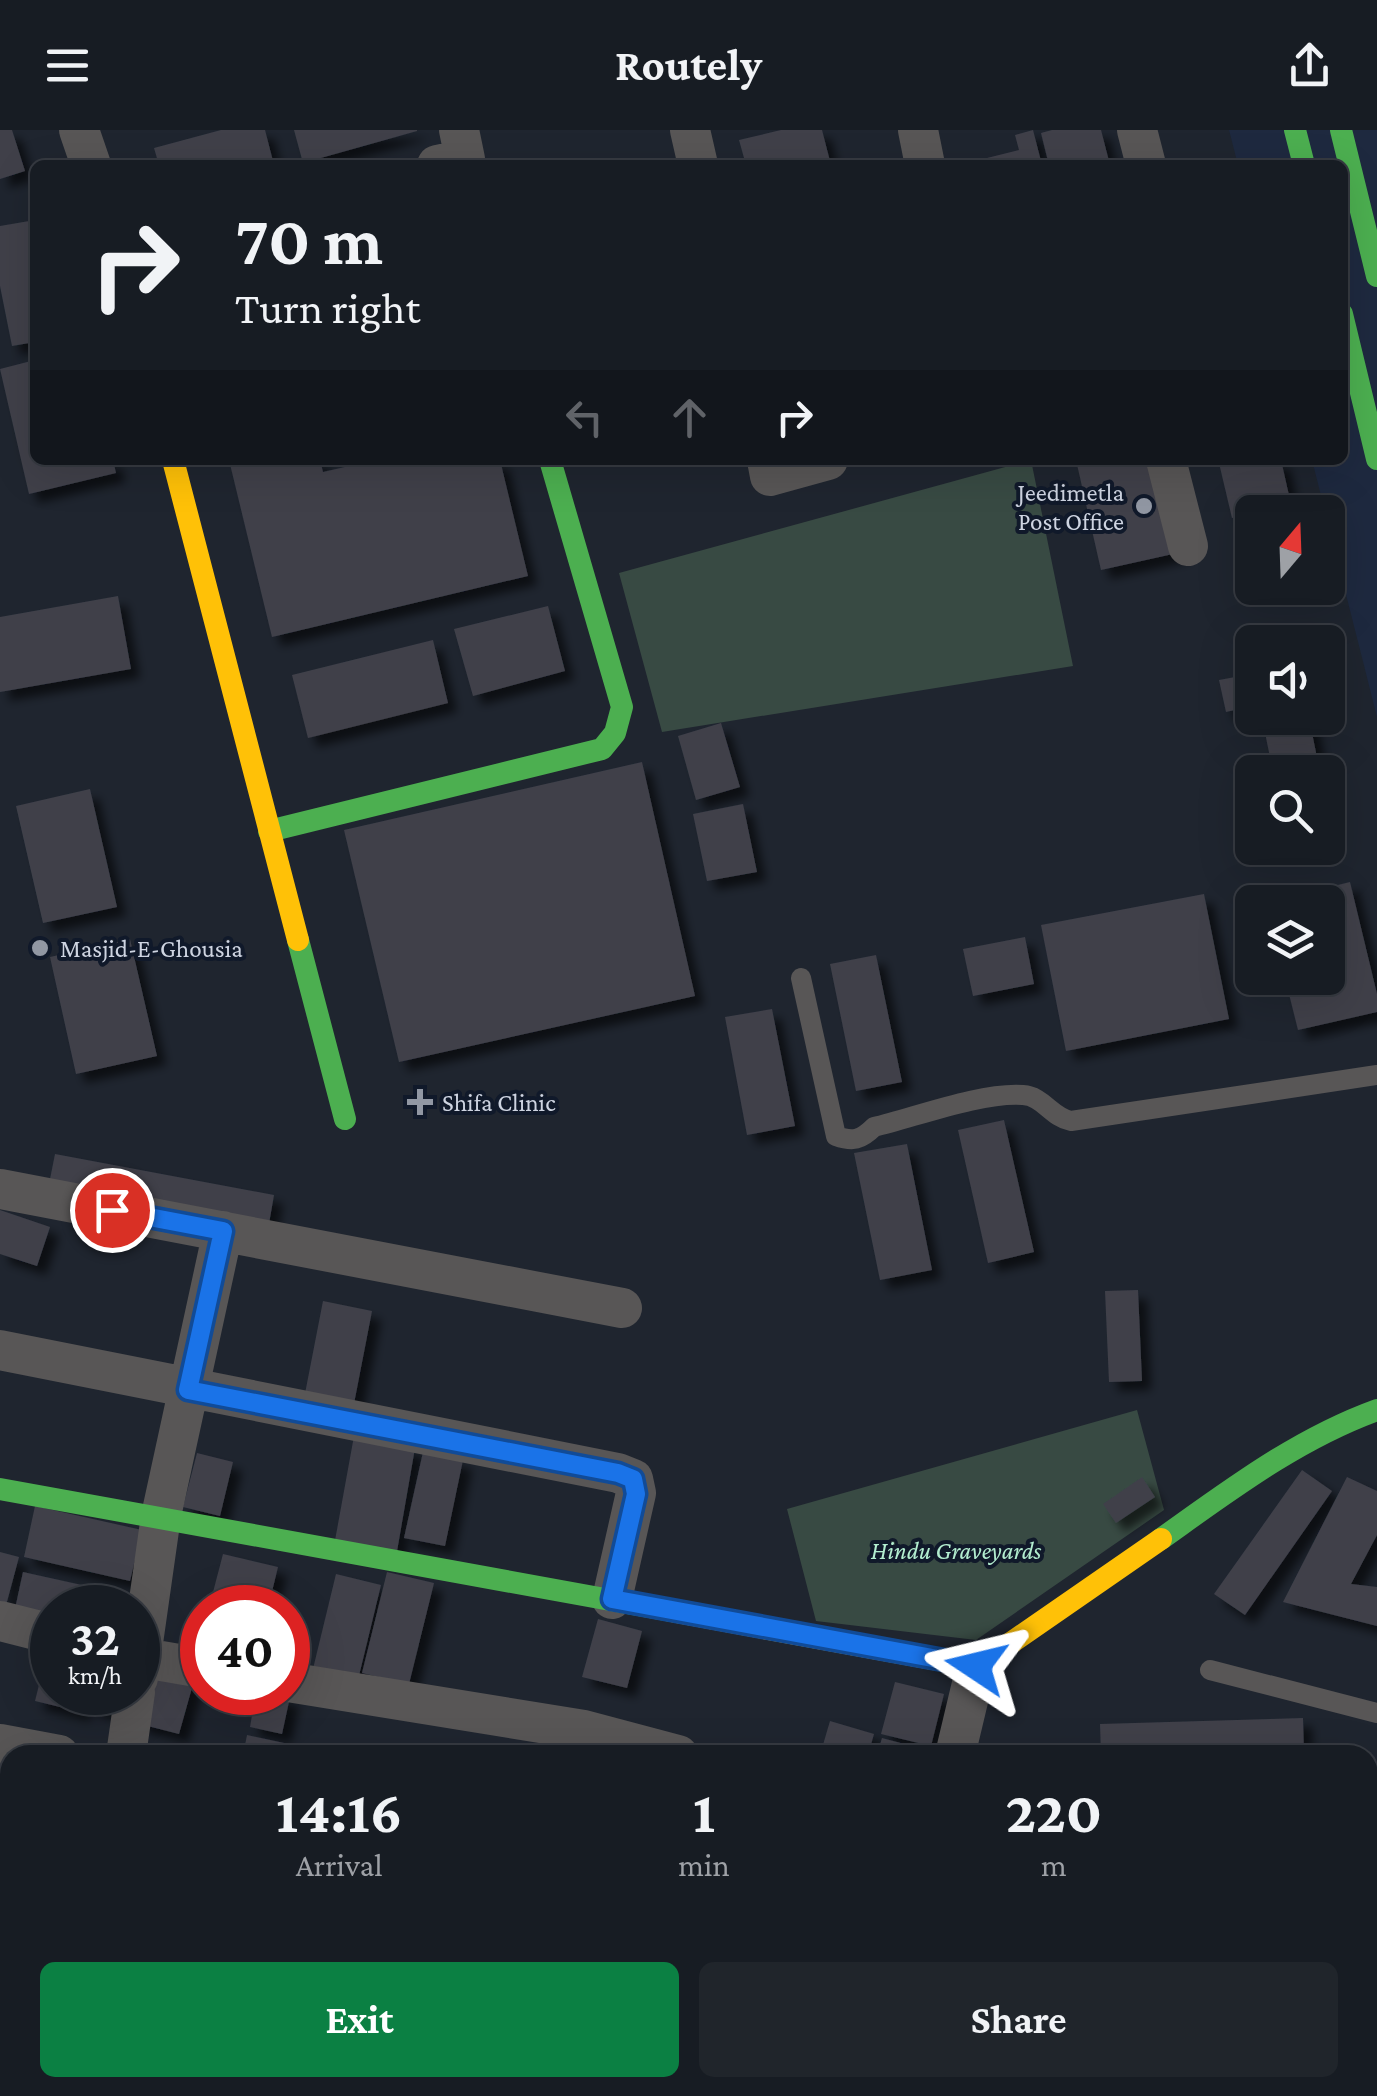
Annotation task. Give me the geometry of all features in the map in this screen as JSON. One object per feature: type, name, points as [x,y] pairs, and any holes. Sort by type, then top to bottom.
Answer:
[{"type":"street","points":[[79,130],[89,160]]},
{"type":"street","points":[[690,130],[697,160]]},
{"type":"street","points":[[918,130],[925,160]]},
{"type":"street","points":[[1137,130],[1145,160]]},
{"type":"street","points":[[1296,130],[1303,160]]},
{"type":"street","points":[[1341,130],[1377,276]]},
{"type":"street","points":[[1348,341],[1377,458]]},
{"type":"street","points":[[174,465],[345,1119]]},
{"type":"street","points":[[269,831],[602,749],[614,734],[622,708],[551,465]]},
{"type":"street","points":[[767,465],[770,476],[810,465]]},
{"type":"street","points":[[1167,465],[1188,546]]},
{"type":"street","points":[[0,1188],[622,1308]]},
{"type":"street","points":[[151,1585],[162,1516],[223,1231]]},
{"type":"street","points":[[0,1350],[633,1479],[636,1494],[612,1599]]},
{"type":"street","points":[[957,1745],[976,1666],[1272,1461],[1336,1425],[1377,1410]]},
{"type":"street","points":[[0,1488],[976,1666]]},
{"type":"street","points":[[0,1621],[30,1628]]},
{"type":"street","points":[[310,1687],[580,1743]]},
{"type":"street","points":[[127,1745],[132,1715]]},
{"type":"lane","points":[[801,978],[836,1136],[850,1140],[863,1138],[874,1127],[1000,1097],[1038,1098],[1060,1118],[1071,1121],[1377,1075]]},
{"type":"lane","points":[[1210,1670],[1377,1713]]},
{"type":"shaded area","points":[[1229,130],[1377,130],[1377,717],[1345,590],[1345,495],[1321,495],[1313,465],[1348,465],[1348,160],[1237,160]]},
{"type":"green space","points":[[1013,465],[1032,465],[1073,666],[662,732],[619,573]]},
{"type":"green space","name":"Hindu Graveyards","points":[[1137,1410],[1164,1510],[976,1640],[816,1621],[787,1509]]},
{"type":"building","points":[[0,130],[12,130],[25,171],[0,179]]},
{"type":"building","points":[[221,130],[265,130],[273,160],[158,160],[154,148]]},
{"type":"building","points":[[294,130],[417,130],[314,160],[302,160]]},
{"type":"building","points":[[781,130],[822,130],[830,160],[745,160],[739,140]]},
{"type":"building","points":[[1033,130],[1041,160],[983,160],[1019,150],[1015,135]]},
{"type":"building","points":[[1101,130],[1109,160],[1048,160],[1041,133]]},
{"type":"building","points":[[30,221],[30,343],[12,346],[0,286],[0,226]]},
{"type":"building","points":[[30,361],[30,465],[114,465],[116,473],[29,494],[0,369]]},
{"type":"building","points":[[230,465],[321,465],[323,472],[353,465],[501,465],[528,576],[272,637]]},
{"type":"building","points":[[1077,465],[1162,465],[1182,552],[1101,570]]},
{"type":"building","points":[[1219,465],[1282,465],[1289,495],[1235,495],[1232,518]]},
{"type":"building","points":[[118,596],[131,669],[0,692],[0,617]]},
{"type":"building","points":[[548,606],[565,671],[473,696],[454,629]]},
{"type":"building","points":[[433,640],[448,703],[308,738],[292,675]]},
{"type":"building","points":[[1235,677],[1235,710],[1226,712],[1219,680]]},
{"type":"building","points":[[721,723],[740,787],[696,800],[678,736]]},
{"type":"building","points":[[1265,735],[1312,735],[1317,755],[1270,755]]},
{"type":"building","points":[[642,762],[695,996],[399,1062],[344,830]]},
{"type":"building","points":[[90,789],[117,907],[43,923],[16,806]]},
{"type":"building","points":[[743,804],[757,872],[707,881],[693,814]]},
{"type":"building","points":[[1350,882],[1377,994],[1377,1012],[1298,1030],[1289,995],[1345,995],[1345,885],[1338,885]]},
{"type":"building","points":[[1204,894],[1229,1019],[1066,1051],[1041,925]]},
{"type":"building","points":[[1025,937],[1034,984],[973,996],[963,949]]},
{"type":"building","points":[[130,939],[157,1056],[76,1074],[50,957]]},
{"type":"building","points":[[876,955],[902,1082],[856,1091],[830,964]]},
{"type":"building","points":[[772,1009],[795,1126],[747,1135],[725,1017]]},
{"type":"building","points":[[1004,1120],[1034,1252],[988,1263],[958,1130]]},
{"type":"building","points":[[907,1144],[932,1270],[880,1280],[854,1153]]},
{"type":"building","points":[[55,1154],[274,1195],[267,1235],[47,1194]]},
{"type":"building","points":[[0,1210],[50,1227],[37,1266],[0,1254]]},
{"type":"building","points":[[1138,1290],[1142,1381],[1109,1382],[1105,1291]]},
{"type":"building","points":[[323,1301],[372,1311],[351,1419],[302,1409]]},
{"type":"building","points":[[354,1436],[415,1448],[396,1557],[334,1546]]},
{"type":"building","points":[[423,1452],[463,1460],[445,1546],[404,1538]]},
{"type":"building","points":[[197,1453],[233,1462],[220,1516],[183,1507]]},
{"type":"building","points":[[1302,1470],[1332,1491],[1245,1615],[1214,1594]]},
{"type":"building","points":[[1142,1477],[1155,1497],[1116,1523],[1103,1504]]},
{"type":"building","points":[[1347,1477],[1377,1491],[1377,1535],[1351,1584],[1377,1587],[1377,1626],[1283,1602]]},
{"type":"building","points":[[35,1506],[142,1530],[130,1581],[24,1557]]},
{"type":"building","points":[[0,1552],[19,1557],[5,1609],[0,1607]]},
{"type":"building","points":[[223,1554],[278,1567],[274,1585],[215,1585]]},
{"type":"building","points":[[23,1572],[82,1585],[30,1585],[30,1622],[13,1618]]},
{"type":"building","points":[[387,1572],[434,1583],[409,1684],[362,1673]]},
{"type":"building","points":[[336,1574],[381,1585],[356,1688],[311,1677]]},
{"type":"building","points":[[598,1619],[642,1631],[627,1688],[582,1677]]},
{"type":"building","points":[[160,1668],[180,1673],[180,1715],[184,1715],[179,1734],[136,1723],[138,1715],[160,1715]]},
{"type":"building","points":[[895,1682],[944,1694],[931,1745],[881,1734]]},
{"type":"building","points":[[252,1715],[286,1715],[282,1734],[250,1727]]},
{"type":"building","points":[[1303,1718],[1304,1745],[1101,1745],[1100,1724]]},
{"type":"building","points":[[830,1721],[874,1734],[871,1745],[823,1745]]},
{"type":"building","points":[[247,1735],[284,1743],[284,1745],[245,1745]]},
{"type":"building","points":[[882,1738],[908,1745],[880,1745]]},
{"type":"traffic: fast","points":[[1295,130],[1303,160]]},
{"type":"traffic: fast","points":[[1341,130],[1377,276]]},
{"type":"traffic: fast","points":[[1348,339],[1377,459]]},
{"type":"traffic: fast","points":[[269,831],[602,749],[615,733],[622,707],[551,465]]},
{"type":"traffic: fast","points":[[298,940],[345,1119]]},
{"type":"traffic: fast","points":[[1161,1539],[1292,1451],[1377,1410]]},
{"type":"traffic: fast","points":[[0,1489],[671,1611]]},
{"type":"traffic: slow","points":[[174,465],[298,940]]},
{"type":"traffic: slow","points":[[671,1611],[976,1667],[1161,1539]]},
{"type":"place","name":"Jeedimetla Post Office","points":[[1144,506]]},
{"type":"place","name":"Masjid-E-Ghousia","points":[[40,948]]},
{"type":"place","name":"Shifa Clinic","points":[[420,1102]]},
{"type":"route","points":[[112,1210],[223,1231],[188,1390],[618,1473],[633,1479],[636,1494],[612,1599],[976,1666]]}]
